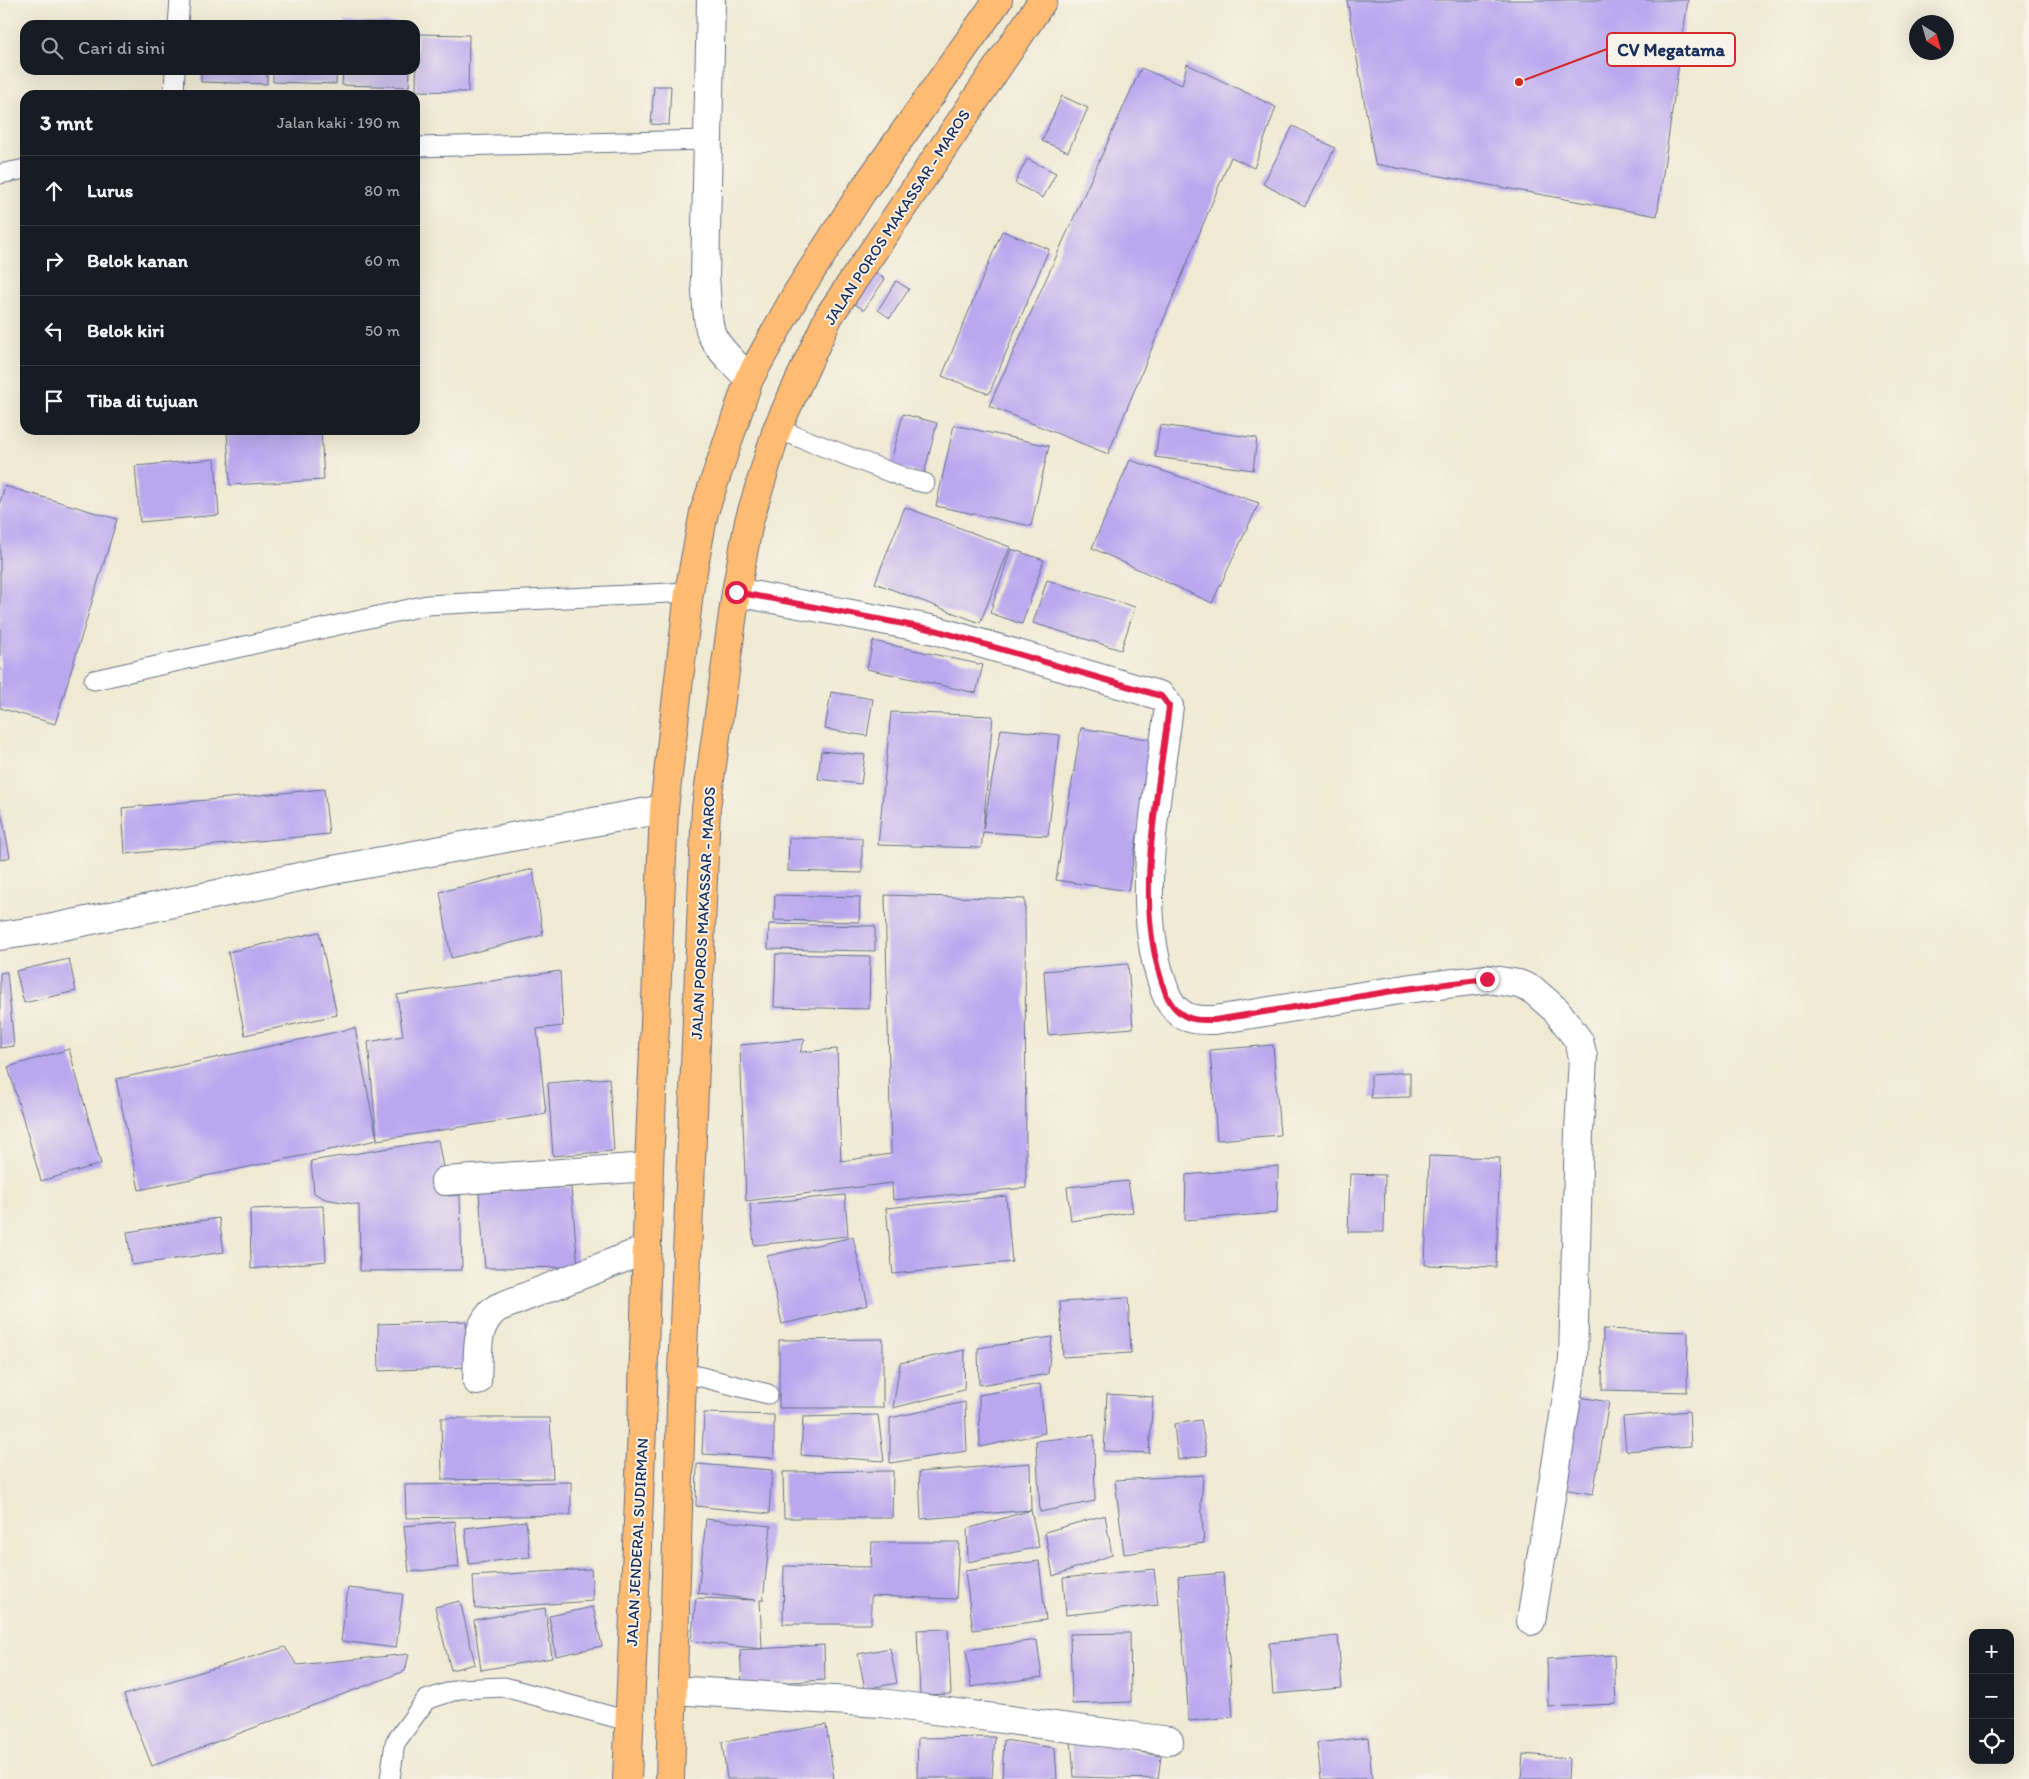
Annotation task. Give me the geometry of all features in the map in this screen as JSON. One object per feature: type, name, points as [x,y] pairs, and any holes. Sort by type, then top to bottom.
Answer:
[{"type":"highway","points":[[647,1249],[664,808],[689,592],[704,512],[749,379],[797,293],[862,192],[998,0]]},
{"type":"highway","name":"JALAN POROS MAKASSAR - MAROS","points":[[682,1372],[706,808],[736,592],[748,521],[777,429],[829,316],[1043,0]]},
{"type":"highway","name":"JALAN JENDERAL SUDIRMAN","points":[[627,1779],[642,1428],[647,1249]]},
{"type":"highway","points":[[670,1779],[682,1372]]},
{"type":"street","points":[[711,0],[705,278],[709,323],[712,334],[719,346],[749,379]]},
{"type":"street","points":[[736,592],[935,630],[1161,696],[1165,699],[1169,706],[1152,841],[1149,893],[1156,961],[1168,1000],[1186,1017],[1198,1020],[1215,1020],[1405,989],[1487,979],[1519,984],[1533,990],[1556,1010],[1570,1027],[1579,1041],[1583,1057],[1579,1132],[1573,1360],[1531,1621]]},
{"type":"street","points":[[0,936],[48,929],[333,870],[664,808]]},
{"type":"street","points":[[445,1181],[649,1167]]},
{"type":"street","points":[[477,1381],[480,1329],[487,1316],[498,1308],[647,1249]]},
{"type":"street","points":[[672,1690],[881,1704],[1169,1741]]},
{"type":"lane","points":[[178,20],[180,0]]},
{"type":"lane","points":[[174,90],[175,75]]},
{"type":"lane","points":[[420,147],[707,140]]},
{"type":"lane","points":[[0,174],[20,170]]},
{"type":"lane","points":[[777,429],[908,479],[925,483]]},
{"type":"lane","points":[[94,680],[427,605],[689,592]]},
{"type":"lane","points":[[682,1372],[768,1394]]},
{"type":"lane","points":[[390,1779],[395,1743],[426,1700],[459,1689],[504,1687],[628,1722]]},
{"type":"building","points":[[1347,0],[1688,0],[1657,216],[1375,164]]},
{"type":"building","points":[[420,34],[469,35],[468,92],[416,90],[416,75],[420,75]]},
{"type":"building","points":[[1187,64],[1276,107],[1254,168],[1231,157],[1108,454],[989,406],[1141,68],[1182,85]]},
{"type":"building","points":[[201,75],[267,75],[267,84],[201,82]]},
{"type":"building","points":[[273,75],[337,75],[336,84],[273,82]]},
{"type":"building","points":[[343,75],[410,75],[409,87],[342,85]]},
{"type":"building","points":[[654,86],[671,86],[669,125],[651,124]]},
{"type":"building","points":[[1062,96],[1088,108],[1068,152],[1042,141]]},
{"type":"building","points":[[1293,126],[1335,148],[1305,206],[1263,184]]},
{"type":"building","points":[[1027,159],[1056,173],[1043,198],[1015,183]]},
{"type":"building","points":[[1002,231],[1049,249],[989,394],[942,376]]},
{"type":"building","points":[[871,270],[885,279],[864,310],[850,301]]},
{"type":"building","points":[[896,281],[909,289],[890,318],[878,310]]},
{"type":"building","points":[[903,414],[937,423],[924,474],[890,466]]},
{"type":"building","points":[[954,425],[1049,446],[1031,526],[936,506]]},
{"type":"building","points":[[1160,425],[1257,438],[1253,470],[1155,457]]},
{"type":"building","points":[[227,435],[321,435],[324,480],[230,485]]},
{"type":"building","points":[[215,459],[219,515],[140,522],[135,466]]},
{"type":"building","points":[[1130,460],[1259,503],[1212,603],[1092,548]]},
{"type":"building","points":[[5,486],[117,519],[55,724],[0,708],[0,502]]},
{"type":"building","points":[[905,507],[1010,547],[980,623],[875,583]]},
{"type":"building","points":[[1011,549],[1044,560],[1022,624],[990,613]]},
{"type":"building","points":[[1047,580],[1135,607],[1121,650],[1033,623]]},
{"type":"building","points":[[873,641],[983,665],[976,693],[867,669]]},
{"type":"building","points":[[831,692],[873,699],[867,736],[825,729]]},
{"type":"building","points":[[891,712],[993,716],[983,829],[1001,729],[1060,735],[1048,836],[983,832],[981,848],[878,845]]},
{"type":"building","points":[[1081,728],[1153,740],[1128,891],[1056,880]]},
{"type":"building","points":[[821,751],[865,755],[861,784],[818,779]]},
{"type":"building","points":[[324,789],[329,834],[125,854],[122,808]]},
{"type":"building","points":[[0,807],[10,857],[0,860]]},
{"type":"building","points":[[789,838],[862,838],[862,873],[788,871]]},
{"type":"building","points":[[533,869],[543,935],[451,958],[440,892]]},
{"type":"building","points":[[775,895],[860,897],[859,922],[774,920]]},
{"type":"building","points":[[885,895],[1025,899],[1026,1188],[893,1200],[892,1183],[746,1201],[740,1045],[805,1039],[800,1052],[837,1049],[841,1161],[891,1154]]},
{"type":"building","points":[[769,924],[875,926],[875,951],[768,949]]},
{"type":"building","points":[[319,932],[337,1015],[245,1035],[228,952]]},
{"type":"building","points":[[776,954],[870,956],[869,1009],[774,1007]]},
{"type":"building","points":[[69,959],[76,991],[24,1003],[16,971]]},
{"type":"building","points":[[1128,964],[1133,1028],[1048,1035],[1044,971]]},
{"type":"building","points":[[560,971],[563,1026],[537,1029],[546,1114],[377,1140],[139,1190],[116,1079],[355,1028],[377,1139],[368,1042],[403,1036],[397,995]]},
{"type":"building","points":[[7,972],[14,1046],[0,1048],[0,973]]},
{"type":"building","points":[[1273,1045],[1280,1135],[1217,1140],[1210,1050]]},
{"type":"building","points":[[69,1049],[101,1164],[41,1181],[8,1067]]},
{"type":"building","points":[[1410,1072],[1410,1097],[1371,1098],[1371,1075]]},
{"type":"building","points":[[609,1078],[614,1151],[553,1156],[548,1083]]},
{"type":"building","points":[[438,1140],[448,1196],[460,1195],[462,1270],[360,1271],[359,1205],[325,1199],[314,1193],[311,1161]]},
{"type":"building","points":[[1429,1156],[1500,1158],[1496,1267],[1425,1265]]},
{"type":"building","points":[[1278,1166],[1277,1213],[1185,1220],[1186,1175]]},
{"type":"building","points":[[1350,1174],[1385,1175],[1384,1232],[1348,1232]]},
{"type":"building","points":[[1128,1181],[1133,1212],[1071,1221],[1067,1187]]},
{"type":"building","points":[[571,1187],[578,1267],[485,1268],[479,1193]]},
{"type":"building","points":[[845,1195],[848,1236],[754,1245],[750,1204]]},
{"type":"building","points":[[1006,1196],[1012,1262],[893,1274],[886,1208]]},
{"type":"building","points":[[323,1206],[326,1261],[251,1269],[250,1209]]},
{"type":"building","points":[[219,1218],[224,1252],[132,1265],[127,1232]]},
{"type":"building","points":[[853,1237],[868,1305],[782,1324],[767,1256]]},
{"type":"building","points":[[1128,1298],[1131,1353],[1063,1357],[1060,1302]]},
{"type":"building","points":[[466,1321],[468,1367],[379,1371],[378,1324]]},
{"type":"building","points":[[1603,1329],[1688,1332],[1687,1392],[1602,1390]]},
{"type":"building","points":[[1052,1337],[1048,1374],[979,1385],[978,1348]]},
{"type":"building","points":[[883,1339],[883,1408],[779,1408],[779,1340]]},
{"type":"building","points":[[965,1350],[964,1390],[893,1408],[900,1363]]},
{"type":"building","points":[[1040,1384],[1045,1433],[980,1447],[979,1395]]},
{"type":"building","points":[[1107,1394],[1153,1397],[1149,1453],[1104,1451]]},
{"type":"building","points":[[1561,1394],[1609,1402],[1593,1494],[1545,1486]]},
{"type":"building","points":[[965,1402],[967,1451],[890,1463],[890,1418]]},
{"type":"building","points":[[1689,1411],[1691,1446],[1626,1451],[1623,1417]]},
{"type":"building","points":[[704,1413],[774,1415],[774,1458],[702,1454]]},
{"type":"building","points":[[878,1415],[884,1461],[801,1455],[803,1417]]},
{"type":"building","points":[[441,1418],[550,1418],[553,1478],[442,1480]]},
{"type":"building","points":[[1201,1420],[1207,1455],[1178,1460],[1174,1424]]},
{"type":"building","points":[[1094,1435],[1095,1501],[1040,1512],[1036,1441]]},
{"type":"building","points":[[1030,1463],[1031,1510],[921,1519],[919,1472]]},
{"type":"building","points":[[697,1464],[772,1470],[769,1514],[696,1506]]},
{"type":"building","points":[[893,1471],[892,1518],[784,1518],[783,1472]]},
{"type":"building","points":[[1203,1475],[1201,1505],[1204,1543],[1124,1554],[1115,1480]]},
{"type":"building","points":[[571,1482],[571,1515],[406,1518],[405,1485]]},
{"type":"building","points":[[1031,1510],[1039,1547],[968,1562],[967,1529]]},
{"type":"building","points":[[1105,1515],[1112,1555],[1053,1576],[1045,1532]]},
{"type":"building","points":[[706,1519],[771,1526],[763,1600],[760,1600],[762,1649],[691,1641],[696,1598],[756,1600],[698,1593]]},
{"type":"building","points":[[455,1521],[459,1567],[409,1572],[404,1526]]},
{"type":"building","points":[[526,1521],[530,1557],[469,1564],[465,1528]]},
{"type":"building","points":[[872,1542],[959,1542],[956,1599],[871,1596],[871,1624],[783,1624],[784,1566],[871,1567]]},
{"type":"building","points":[[1039,1561],[1046,1620],[973,1630],[965,1571]]},
{"type":"building","points":[[591,1569],[593,1601],[475,1609],[473,1576]]},
{"type":"building","points":[[1154,1569],[1158,1605],[1066,1615],[1063,1578]]},
{"type":"building","points":[[1223,1573],[1233,1717],[1189,1721],[1178,1577]]},
{"type":"building","points":[[348,1588],[403,1594],[396,1648],[341,1641]]},
{"type":"building","points":[[460,1601],[475,1664],[451,1670],[435,1607]]},
{"type":"building","points":[[593,1607],[602,1646],[556,1656],[549,1616]]},
{"type":"building","points":[[545,1608],[552,1658],[481,1670],[474,1620]]},
{"type":"building","points":[[948,1629],[951,1694],[920,1695],[917,1630]]},
{"type":"building","points":[[1130,1633],[1131,1702],[1072,1704],[1070,1634]]},
{"type":"building","points":[[1338,1636],[1342,1688],[1273,1694],[1269,1643]]},
{"type":"building","points":[[1037,1640],[1042,1677],[971,1687],[966,1650]]},
{"type":"building","points":[[824,1645],[825,1680],[742,1685],[740,1650]]},
{"type":"building","points":[[285,1647],[297,1665],[409,1654],[405,1671],[152,1766],[124,1695]]},
{"type":"building","points":[[890,1648],[897,1683],[865,1689],[858,1654]]},
{"type":"building","points":[[1614,1655],[1616,1704],[1548,1707],[1547,1659]]},
{"type":"building","points":[[826,1725],[834,1779],[727,1779],[722,1742]]},
{"type":"building","points":[[995,1737],[992,1778],[917,1778],[918,1738]]},
{"type":"building","points":[[1368,1737],[1372,1779],[1321,1779],[1317,1743]]},
{"type":"building","points":[[1071,1739],[1161,1756],[1158,1779],[1074,1777]]},
{"type":"building","points":[[1004,1740],[1055,1748],[1057,1779],[1002,1779]]},
{"type":"building","points":[[1523,1754],[1569,1758],[1568,1779],[1521,1779]]},
{"type":"place","name":"CV Megatama","points":[[1519,82]]},
{"type":"route","points":[[736,592],[935,630],[1161,696],[1165,699],[1169,706],[1152,841],[1149,893],[1156,961],[1168,1000],[1186,1017],[1198,1020],[1215,1020],[1405,989],[1487,979]]}]
